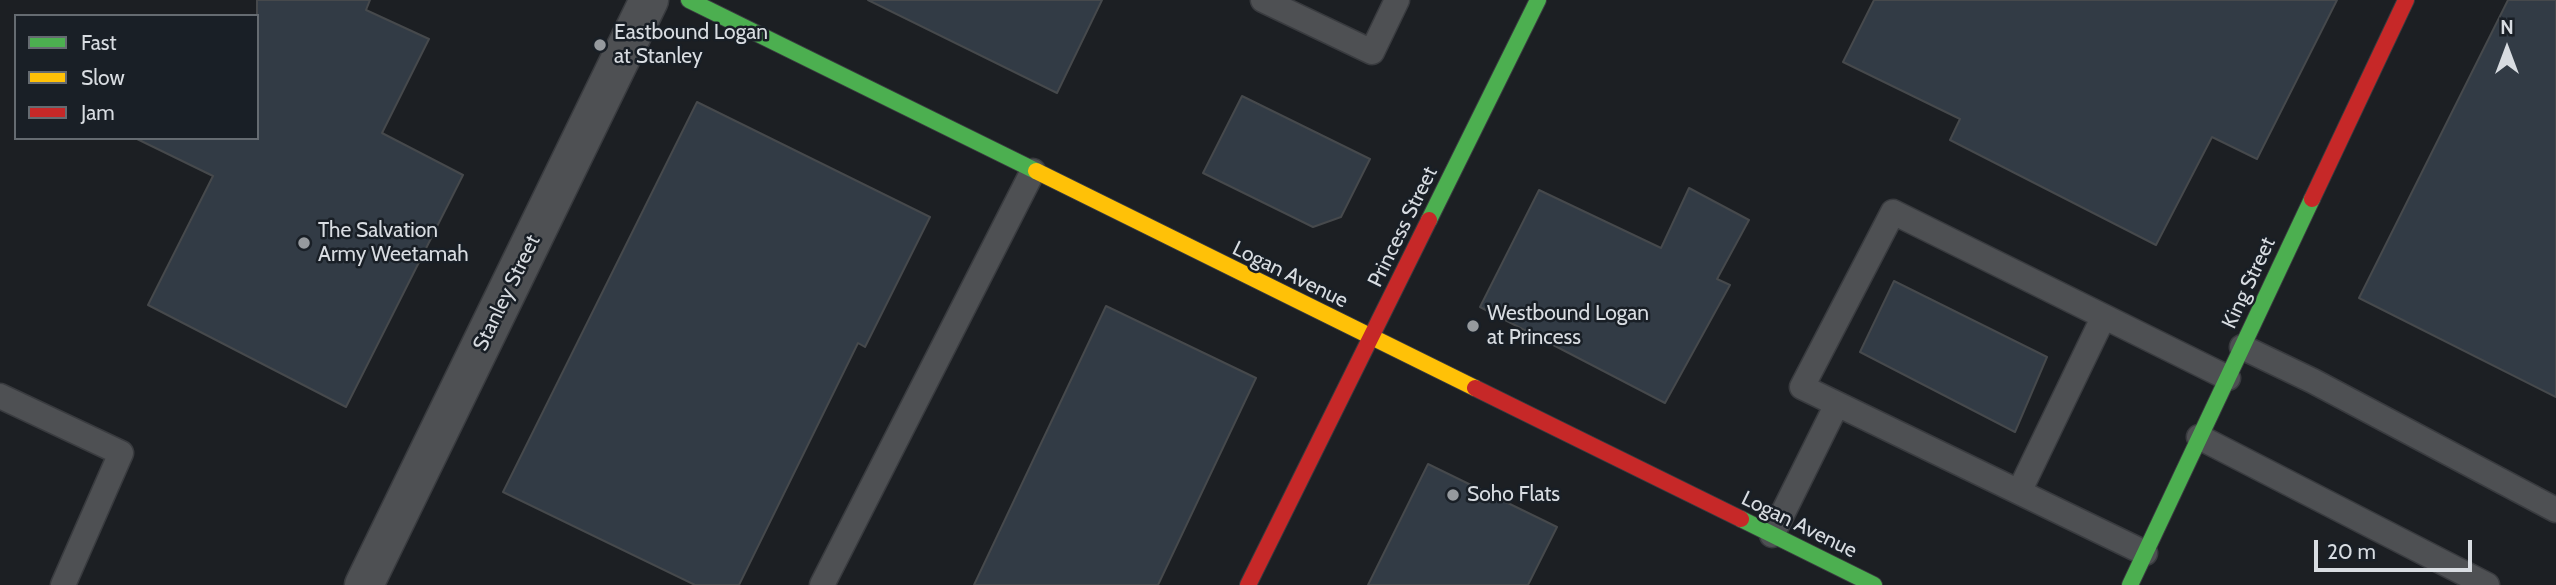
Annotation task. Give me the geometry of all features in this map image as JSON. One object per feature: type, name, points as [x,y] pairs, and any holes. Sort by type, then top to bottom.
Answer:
[{"type":"main road","name":"Logan Avenue","points":[[689,0],[1874,585]]},
{"type":"main road","name":"Princess Street","points":[[1248,585],[1538,0]]},
{"type":"main road","name":"King Street","points":[[2130,585],[2406,0]]},
{"type":"street","name":"Stanley Street","points":[[365,585],[649,0]]},
{"type":"lane","points":[[1263,0],[1372,52],[1397,0]]},
{"type":"lane","points":[[822,585],[1033,171]]},
{"type":"lane","points":[[2145,553],[1802,387],[1893,212],[2228,378]]},
{"type":"lane","points":[[2019,492],[2103,318]]},
{"type":"lane","points":[[2242,346],[2556,510]]},
{"type":"lane","points":[[0,396],[121,453],[63,585]]},
{"type":"lane","points":[[1772,535],[1837,404]]},
{"type":"lane","points":[[2199,437],[2487,585]]},
{"type":"building","name":"The Salvation Army Weetamah","points":[[257,0],[370,0],[366,10],[429,39],[382,133],[463,175],[346,407],[148,305],[213,176],[139,140],[259,140]]},
{"type":"building","points":[[868,0],[1102,0],[1057,93]]},
{"type":"building","points":[[1874,0],[2337,0],[2257,159],[2212,137],[2156,245],[1950,140],[1960,119],[1843,62]]},
{"type":"building","points":[[2508,0],[2556,0],[2556,397],[2359,298]]},
{"type":"building","points":[[1242,96],[1370,159],[1341,217],[1313,227],[1203,173]]},
{"type":"building","points":[[697,102],[930,217],[865,347],[858,343],[739,585],[695,585],[503,492]]},
{"type":"building","points":[[1689,188],[1749,220],[1717,279],[1730,285],[1665,403],[1480,307],[1539,190],[1661,248]]},
{"type":"building","points":[[1894,281],[2047,357],[2015,432],[1860,352]]},
{"type":"building","points":[[1106,306],[1256,378],[1158,585],[974,585]]},
{"type":"building","name":"Soho Flats","points":[[1428,464],[1557,527],[1528,585],[1368,585]]},
{"type":"traffic: fast","points":[[689,0],[1036,171]]},
{"type":"traffic: fast","points":[[1429,220],[1538,0]]},
{"type":"traffic: fast","points":[[2130,585],[2312,199]]},
{"type":"traffic: fast","points":[[1741,519],[1874,585]]},
{"type":"traffic: slow","points":[[1036,171],[1475,388]]},
{"type":"traffic: jam","points":[[2312,199],[2406,0]]},
{"type":"traffic: jam","points":[[1248,585],[1429,220]]},
{"type":"traffic: jam","points":[[1475,388],[1741,519]]},
{"type":"place","name":"Eastbound Logan at Stanley","points":[[600,45]]},
{"type":"place","name":"The Salvation Army Weetamah","points":[[304,243]]},
{"type":"place","name":"Westbound Logan at Princess","points":[[1473,326]]},
{"type":"place","name":"Soho Flats","points":[[1453,495]]}]
